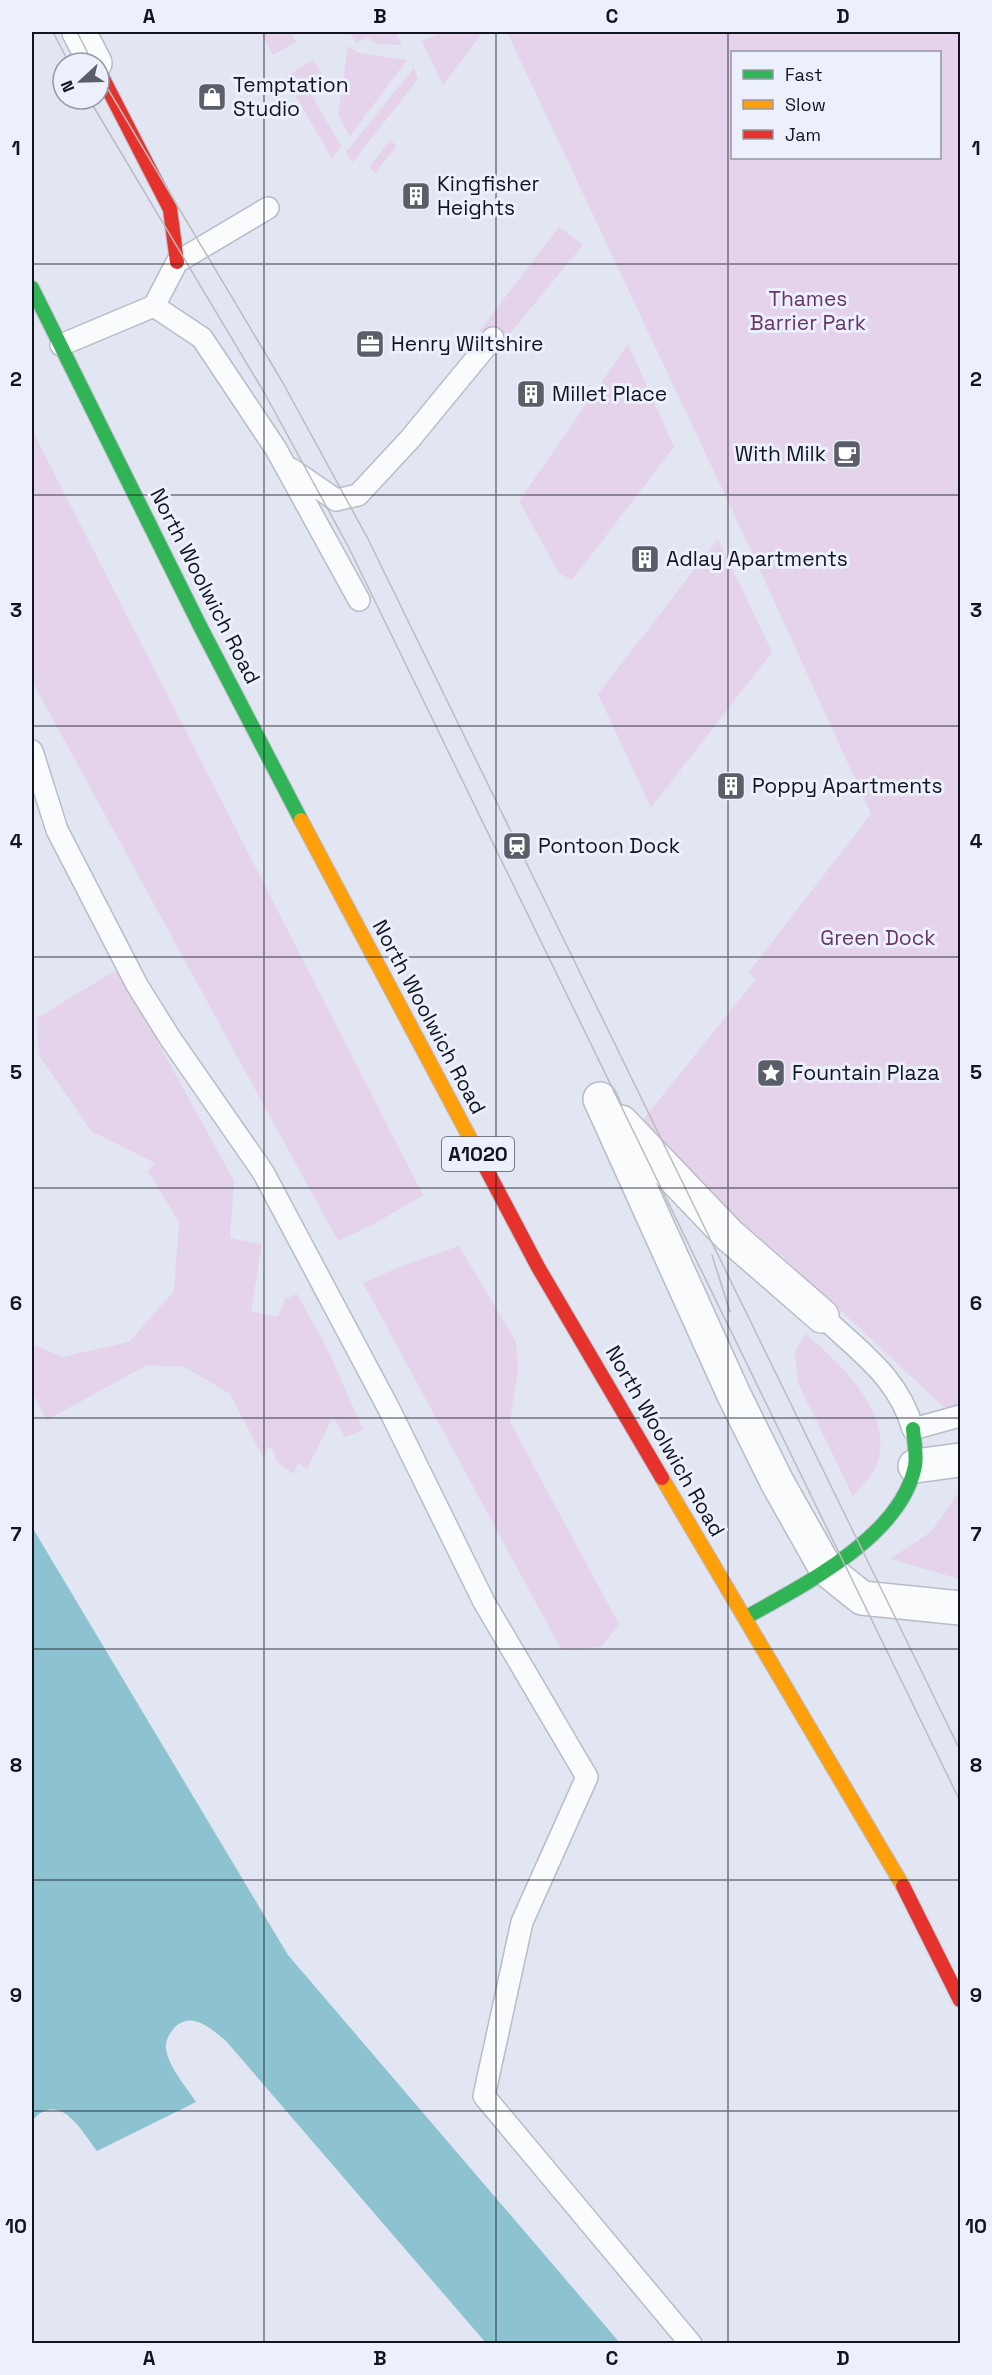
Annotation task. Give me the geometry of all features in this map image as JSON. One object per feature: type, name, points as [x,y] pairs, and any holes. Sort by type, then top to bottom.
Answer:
[{"type":"main road","points":[[111,94],[170,209],[177,262]]},
{"type":"main road","name":"North Woolwich Road","points":[[32,288],[205,636],[533,1256],[913,1903],[960,2000]]},
{"type":"main road","points":[[745,1618],[826,1569],[891,1517],[915,1466],[913,1429]]},
{"type":"street","points":[[79,32],[89,51]]},
{"type":"street","points":[[822,1316],[729,1235],[600,1099],[734,1395],[777,1482],[826,1569],[862,1598],[960,1608]]},
{"type":"street","points":[[915,1466],[960,1460]]},
{"type":"lane","points":[[61,345],[154,306],[177,262],[268,208]]},
{"type":"lane","points":[[154,306],[202,338],[286,465],[359,600]]},
{"type":"lane","points":[[286,465],[336,500],[358,495],[410,439],[494,338]]},
{"type":"lane","points":[[32,751],[57,830],[137,985],[170,1038],[263,1172],[389,1409],[484,1602],[587,1777],[522,1922],[484,2096],[691,2343]]},
{"type":"lane","points":[[822,1316],[894,1384],[906,1404],[913,1429],[960,1416]]},
{"type":"green space","points":[[260,32],[290,32],[296,42],[273,55]]},
{"type":"green space","points":[[349,32],[395,32],[402,45],[377,44],[367,37],[356,43]]},
{"type":"green space","points":[[443,32],[483,32],[443,85],[422,41]]},
{"type":"green space","name":"Thames Barrier Park","points":[[507,32],[960,32],[960,1406],[948,1411],[781,1255],[634,1131],[756,979],[748,973],[871,814],[749,546]]},
{"type":"green space","points":[[348,46],[359,53],[407,60],[350,136],[338,115]]},
{"type":"green space","points":[[313,60],[327,83],[311,94],[341,146],[332,159],[285,77]]},
{"type":"green space","points":[[414,68],[418,79],[352,163],[346,152]]},
{"type":"green space","points":[[390,140],[397,146],[375,173],[369,168]]},
{"type":"green space","points":[[559,227],[583,245],[501,344],[480,330]]},
{"type":"green space","points":[[628,344],[674,447],[572,580],[559,573],[519,501]]},
{"type":"green space","points":[[32,430],[423,1195],[376,1223],[338,1241],[32,681]]},
{"type":"green space","points":[[718,539],[772,652],[651,808],[598,694]]},
{"type":"green space","points":[[118,969],[234,1181],[230,1238],[262,1244],[251,1311],[278,1317],[285,1299],[297,1294],[329,1352],[363,1430],[345,1437],[333,1417],[307,1469],[298,1463],[294,1474],[277,1462],[272,1448],[267,1447],[264,1459],[230,1394],[185,1367],[147,1365],[47,1420],[32,1393],[32,1344],[62,1357],[129,1342],[174,1291],[179,1222],[148,1171],[155,1163],[91,1131],[39,1055],[37,1018]]},
{"type":"green space","points":[[459,1246],[516,1342],[518,1369],[510,1422],[619,1624],[601,1647],[561,1649],[363,1283],[407,1264]]},
{"type":"green space","points":[[806,1334],[835,1361],[863,1394],[880,1431],[880,1451],[874,1471],[853,1496],[798,1383],[795,1351]]},
{"type":"green space","points":[[959,1492],[960,1579],[890,1559],[931,1532]]},
{"type":"water","points":[[32,1527],[288,1955],[620,2343],[486,2343],[226,2041],[201,2023],[188,2021],[181,2023],[170,2033],[166,2046],[174,2070],[196,2102],[97,2151],[77,2124],[60,2111],[51,2109],[42,2112],[32,2121]]},
{"type":"tram line","points":[[53,32],[63,51]]},
{"type":"tram line","points":[[77,32],[87,51]]},
{"type":"tram line","points":[[111,94],[283,383],[368,539],[960,1750]]},
{"type":"tram line","points":[[96,111],[265,394],[349,548],[960,1801]]},
{"type":"tram line","points":[[712,1255],[730,1312]]},
{"type":"traffic: fast","points":[[32,288],[200,626],[301,820]]},
{"type":"traffic: fast","points":[[745,1618],[821,1574],[870,1537],[891,1515],[906,1492],[915,1466],[913,1429]]},
{"type":"traffic: slow","points":[[301,820],[480,1157]]},
{"type":"traffic: slow","points":[[662,1478],[903,1886]]},
{"type":"traffic: jam","points":[[111,94],[170,209],[177,262]]},
{"type":"traffic: jam","points":[[480,1157],[538,1267],[662,1478]]},
{"type":"traffic: jam","points":[[903,1886],[960,2000]]},
{"type":"place","name":"Temptation Studio","points":[[212,97]]},
{"type":"place","name":"Kingfisher Heights","points":[[416,196]]},
{"type":"place","name":"Henry Wiltshire","points":[[370,344]]},
{"type":"place","name":"Millet Place","points":[[531,394]]},
{"type":"place","name":"With Milk","points":[[847,454]]},
{"type":"place","name":"Adlay Apartments","points":[[645,559]]},
{"type":"place","name":"Poppy Apartments","points":[[731,786]]},
{"type":"place","name":"Pontoon Dock","points":[[517,846]]},
{"type":"place","name":"Fountain Plaza","points":[[771,1073]]},
{"type":"park label","name":"Green Dock","points":[[878,938]]}]
